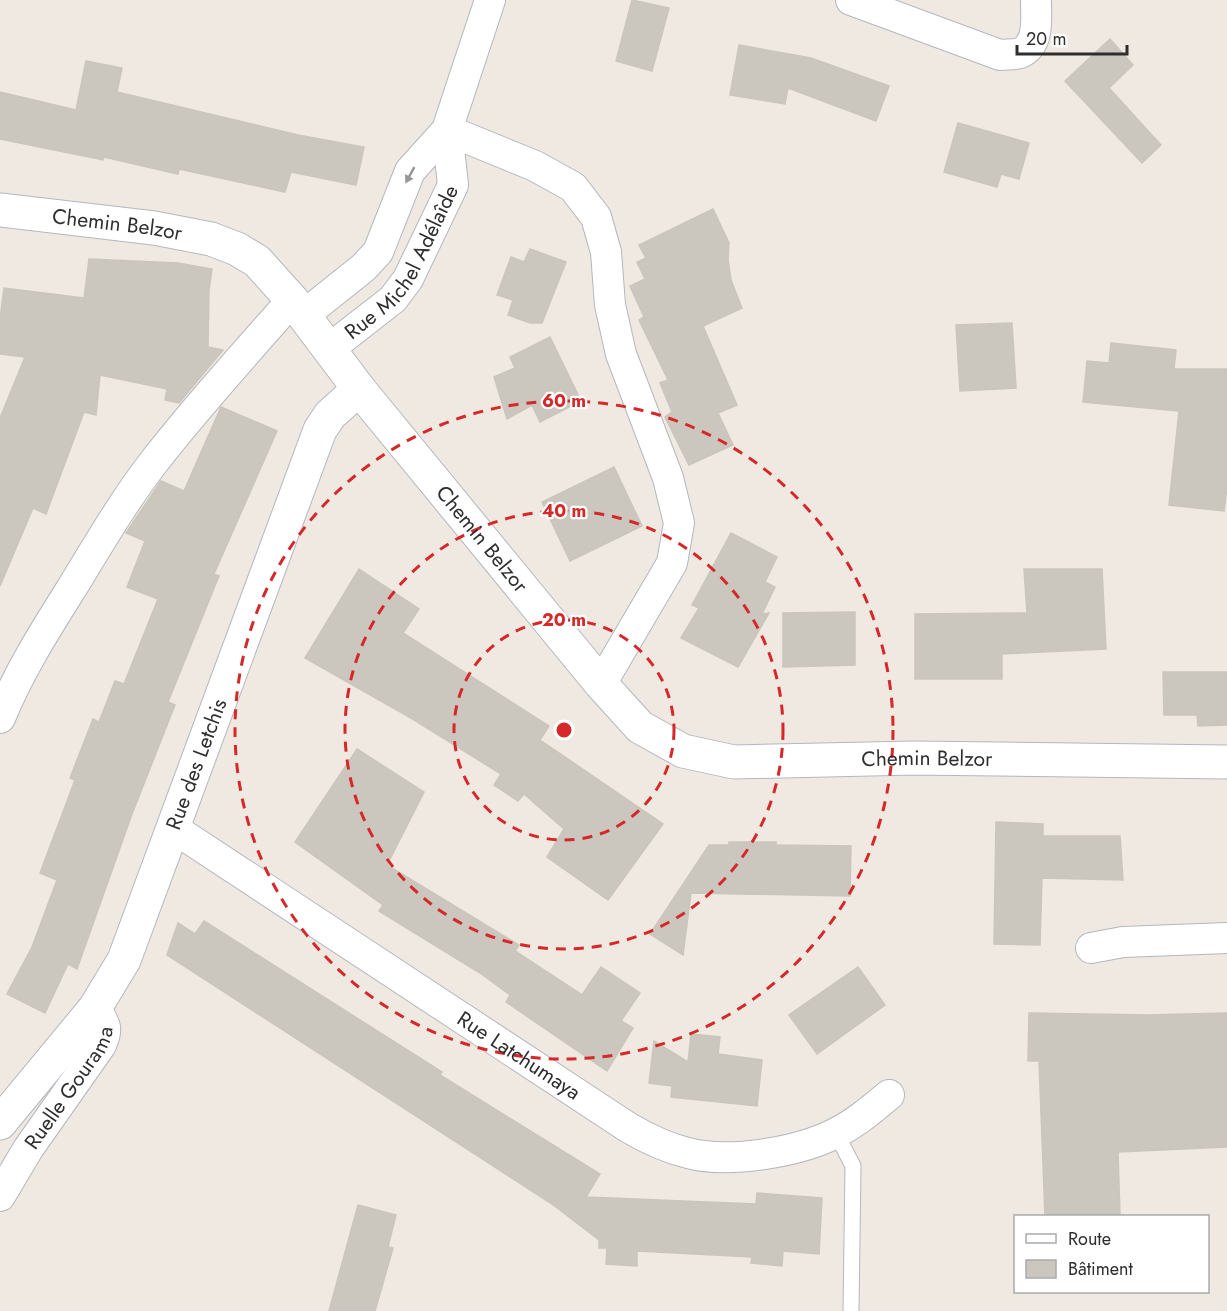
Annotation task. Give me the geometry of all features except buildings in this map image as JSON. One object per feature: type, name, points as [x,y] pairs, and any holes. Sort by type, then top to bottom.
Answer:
[{"type":"street","name":"Rue Michel Adélaîde","points":[[298,307],[363,268],[378,252],[410,171],[447,130],[490,0]]},
{"type":"street","points":[[851,0],[1000,55],[1021,52],[1030,43],[1037,30],[1036,0]]},
{"type":"street","name":"Rue Michel Adélaîde","points":[[329,349],[393,299],[408,279],[453,185],[447,130]]},
{"type":"street","points":[[447,130],[535,166],[573,187],[596,217],[606,252],[610,305],[621,354],[668,478],[679,524],[672,563],[601,684]]},
{"type":"street","name":"Chemin Belzor","points":[[0,210],[154,228],[211,239],[237,249],[257,261],[298,307],[358,389],[601,684],[640,727],[682,751],[734,762],[914,758],[1227,762]]},
{"type":"street","points":[[0,718],[38,642],[124,503],[197,408],[298,307]]},
{"type":"street","name":"Rue des Letchis","points":[[0,1123],[96,1008],[124,960],[320,430],[330,415],[358,389]]},
{"type":"street","name":"Rue Latchumaya","points":[[173,828],[629,1128],[654,1142],[689,1154],[719,1157],[756,1155],[804,1146],[836,1133],[858,1120],[889,1095]]},
{"type":"street","points":[[1091,948],[1124,942],[1227,938]]},
{"type":"street","name":"Ruelle Gourama","points":[[0,1196],[28,1149],[101,1045],[106,1034],[105,1024],[96,1008]]},
{"type":"lane","points":[[836,1133],[853,1166],[851,1311]]}]
